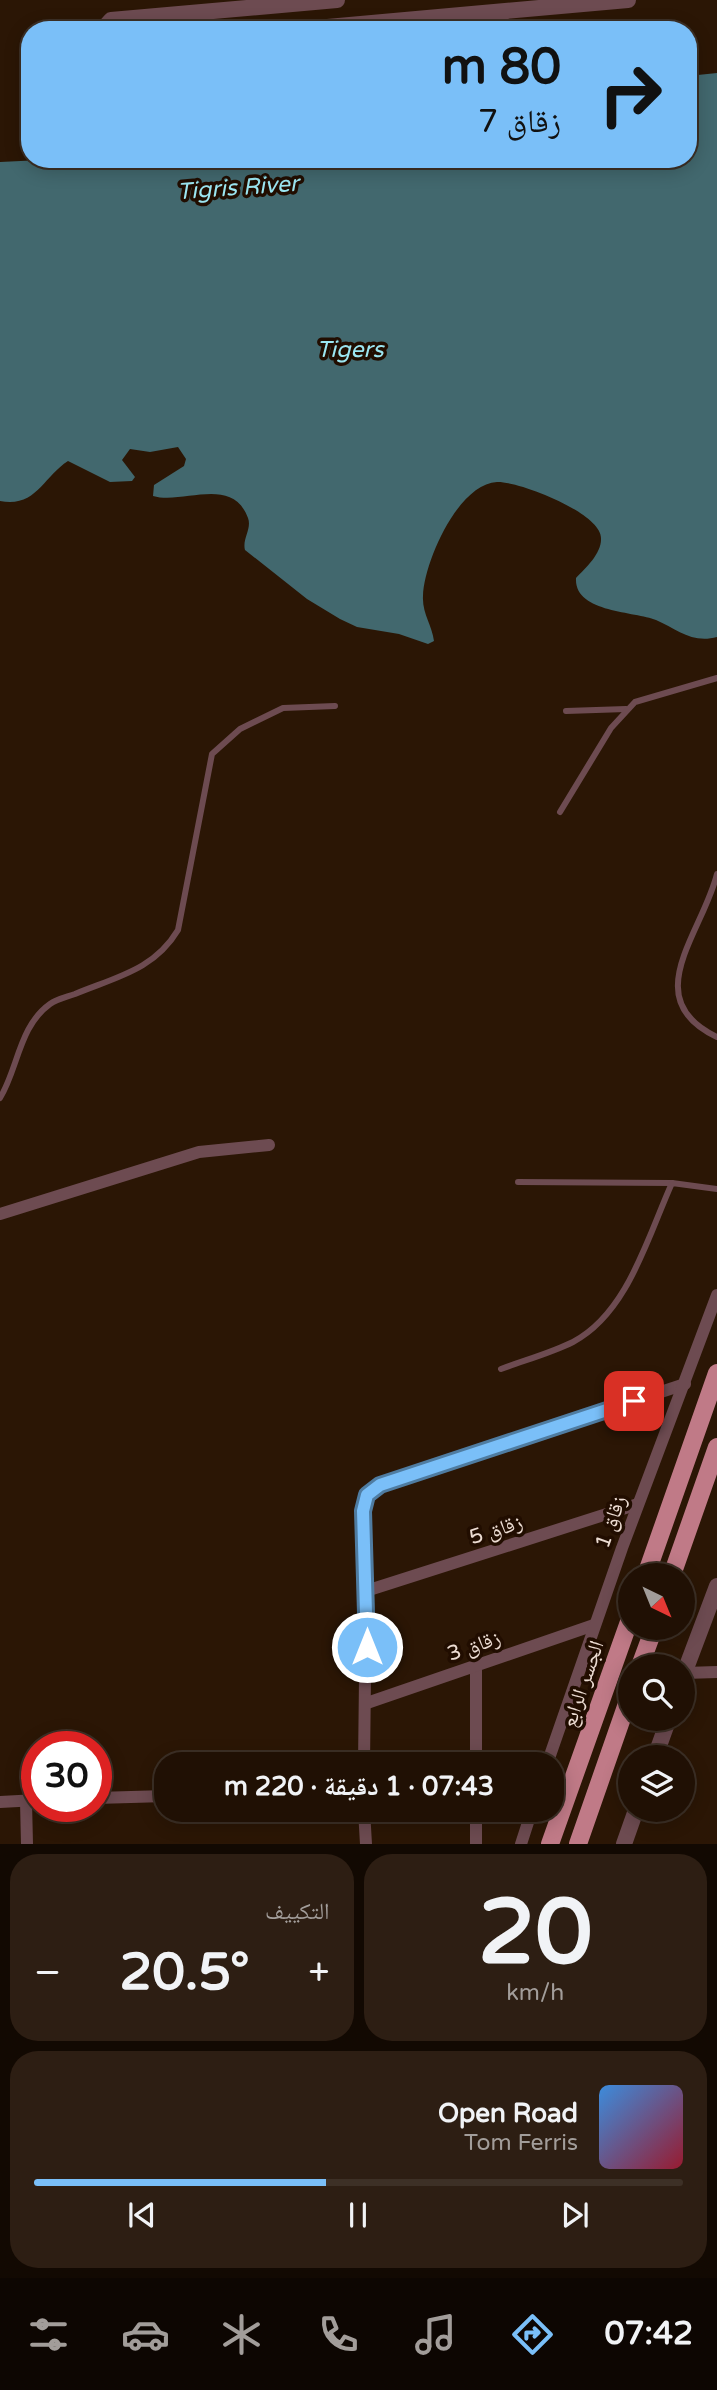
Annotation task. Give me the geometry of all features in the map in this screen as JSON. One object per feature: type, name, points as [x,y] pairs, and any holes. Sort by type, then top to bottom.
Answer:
[{"type":"main road","points":[[650,1563],[717,1373]]},
{"type":"main road","points":[[676,1563],[717,1447]]},
{"type":"main road","name":"الجسر الرابع","points":[[550,1844],[623,1640]]},
{"type":"main road","points":[[578,1844],[618,1729]]},
{"type":"street","points":[[110,21],[337,0]]},
{"type":"street","points":[[394,21],[628,0]]},
{"type":"street","points":[[0,1214],[199,1152],[269,1145]]},
{"type":"street","name":"زقاق 1","points":[[551,1752],[594,1625],[717,1295]]},
{"type":"street","points":[[365,1752],[366,1591],[363,1511],[367,1495],[380,1485],[685,1384]]},
{"type":"street","name":"زقاق 5","points":[[366,1591],[638,1504]]},
{"type":"street","points":[[692,1654],[717,1586]]},
{"type":"street","name":"زقاق 3","points":[[367,1703],[594,1625]]},
{"type":"street","points":[[476,1666],[476,1752]]},
{"type":"street","points":[[695,1675],[717,1672]]},
{"type":"street","points":[[112,1798],[154,1796]]},
{"type":"street","points":[[0,1802],[21,1801]]},
{"type":"street","points":[[27,1844],[29,1822]]},
{"type":"street","points":[[365,1822],[366,1844]]},
{"type":"street","points":[[476,1822],[476,1844]]},
{"type":"street","points":[[521,1844],[528,1822]]},
{"type":"street","points":[[624,1844],[632,1822]]},
{"type":"lane","points":[[560,812],[611,727],[626,709],[635,702],[717,678]]},
{"type":"lane","points":[[0,1098],[10,1081],[23,1037],[49,1004],[148,964],[165,951],[178,930],[212,754],[240,729],[283,708],[335,706]]},
{"type":"lane","points":[[566,711],[626,709]]},
{"type":"lane","points":[[717,874],[708,903],[679,967],[676,992],[685,1014],[693,1024],[717,1037]]},
{"type":"lane","points":[[518,1182],[672,1182],[717,1189]]},
{"type":"lane","points":[[501,1369],[574,1341],[603,1318],[627,1285],[672,1182]]},
{"type":"water","name":"Tigers","points":[[717,73],[717,637],[692,637],[656,620],[607,609],[585,598],[578,589],[576,578],[593,560],[599,549],[601,538],[597,528],[574,509],[557,500],[508,483],[497,482],[483,486],[469,496],[446,527],[425,581],[423,602],[434,641],[428,644],[399,634],[357,627],[307,599],[245,550],[248,518],[241,505],[231,498],[206,494],[165,498],[153,496],[154,485],[184,466],[186,459],[178,447],[150,452],[130,449],[122,460],[135,477],[132,481],[110,482],[68,461],[31,496],[12,502],[0,501],[0,162],[21,161],[21,168],[697,168],[697,75]]},
{"type":"route","points":[[367,1647],[363,1511],[367,1495],[380,1485],[634,1401]]},
{"type":"water label","name":"Tigris River","points":[[238,188]]}]
